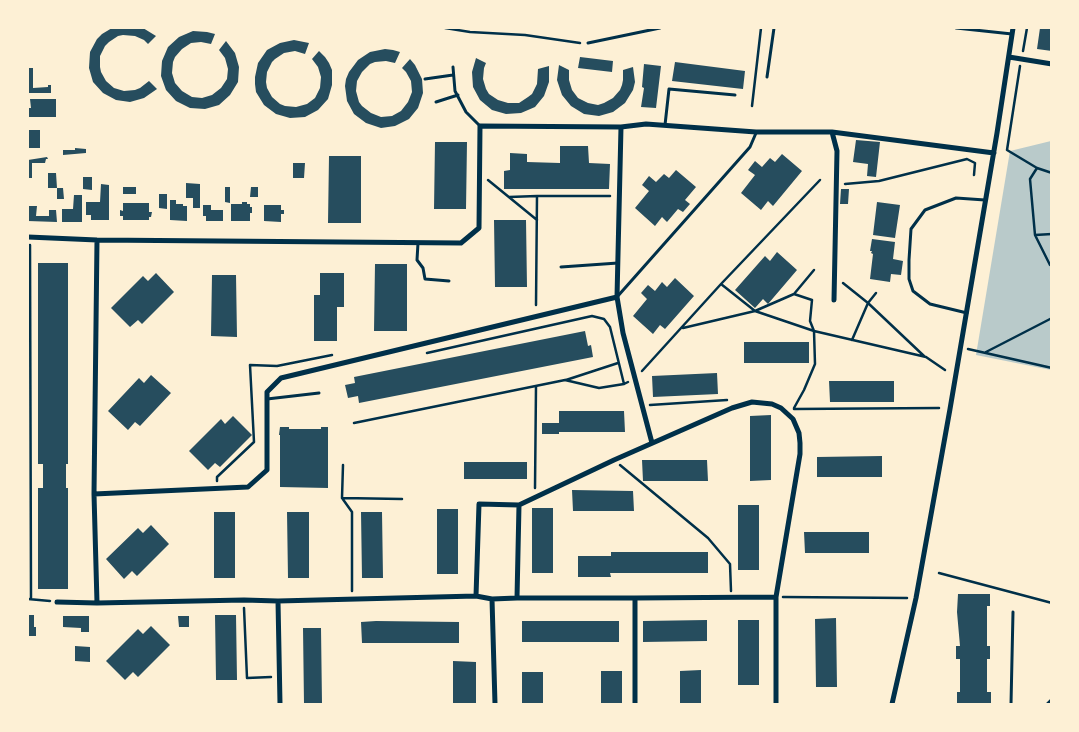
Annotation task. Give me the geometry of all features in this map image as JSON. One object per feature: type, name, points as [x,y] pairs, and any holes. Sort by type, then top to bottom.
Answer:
[{"type":"street","points":[[892,704],[916,598],[967,313],[1014,28]]},
{"type":"street","points":[[1009,57],[1052,64]]},
{"type":"street","points":[[29,237],[97,240],[461,243],[479,228],[480,126],[621,127],[646,124],[756,132],[832,132],[994,153]]},
{"type":"street","points":[[621,127],[617,297],[634,380],[652,443]]},
{"type":"street","points":[[832,132],[837,151],[834,300]]},
{"type":"street","points":[[96,603],[94,494],[97,240]]},
{"type":"street","points":[[94,494],[248,487],[267,470],[267,392],[281,378],[617,297]]},
{"type":"street","points":[[476,596],[479,504],[518,505],[732,408],[752,402],[772,404],[781,408],[793,419],[799,433],[800,454],[776,597],[776,704]]},
{"type":"street","points":[[517,598],[518,505]]},
{"type":"street","points":[[57,602],[278,601],[476,596],[492,599],[776,597]]},
{"type":"street","points":[[634,598],[635,704]]},
{"type":"street","points":[[492,599],[495,704]]},
{"type":"street","points":[[278,601],[280,704]]},
{"type":"lane","points":[[588,43],[660,28]]},
{"type":"lane","points":[[766,77],[774,28]]},
{"type":"lane","points":[[956,28],[1012,34]]},
{"type":"lane","points":[[453,66],[455,91],[466,112],[480,126]]},
{"type":"lane","points":[[426,79],[453,75]]},
{"type":"lane","points":[[665,125],[670,89],[735,95]]},
{"type":"lane","points":[[436,102],[458,95]]},
{"type":"lane","points":[[617,297],[750,147],[756,132]]},
{"type":"lane","points":[[967,313],[930,304],[913,291],[909,279],[908,260],[911,229],[925,210],[956,198],[986,200]]},
{"type":"lane","points":[[418,243],[417,260],[423,268],[424,280],[449,281]]},
{"type":"lane","points":[[561,267],[618,263]]},
{"type":"lane","points":[[267,399],[319,393]]},
{"type":"lane","points":[[1011,704],[1013,612]]},
{"type":"path","points":[[445,28],[588,43]]},
{"type":"path","points":[[752,106],[761,28]]},
{"type":"path","points":[[1027,28],[1007,150],[1037,168],[1052,173]]},
{"type":"path","points":[[837,185],[879,181],[967,158],[975,163],[974,175]]},
{"type":"path","points":[[1037,168],[1030,179],[1035,235],[1052,266]]},
{"type":"path","points":[[487,180],[537,220]]},
{"type":"path","points":[[565,380],[599,388],[624,384],[634,380],[721,284],[820,180]]},
{"type":"path","points":[[536,305],[537,196]]},
{"type":"path","points":[[509,197],[610,196]]},
{"type":"path","points":[[1035,235],[1052,234]]},
{"type":"path","points":[[29,237],[29,599],[57,602]]},
{"type":"path","points":[[682,328],[755,311],[794,294],[814,270]]},
{"type":"path","points":[[834,276],[926,357],[945,370]]},
{"type":"path","points":[[721,284],[755,311],[814,331],[926,357]]},
{"type":"path","points":[[852,340],[868,304],[876,293]]},
{"type":"path","points":[[788,414],[794,408],[815,368],[814,331],[810,321],[812,300],[794,294]]},
{"type":"path","points":[[422,354],[592,316],[604,318],[610,327],[624,384]]},
{"type":"path","points":[[985,353],[1052,318]]},
{"type":"path","points":[[961,347],[1052,368]]},
{"type":"path","points":[[354,423],[565,380],[619,363]]},
{"type":"path","points":[[535,497],[536,386]]},
{"type":"path","points":[[641,405],[732,400]]},
{"type":"path","points":[[794,408],[795,410],[939,408]]},
{"type":"path","points":[[614,460],[708,538],[730,564],[731,597]]},
{"type":"path","points":[[343,465],[342,498],[352,512],[352,599]]},
{"type":"path","points":[[342,498],[402,499]]},
{"type":"path","points":[[939,573],[1052,603]]},
{"type":"path","points":[[776,597],[916,598]]},
{"type":"path","points":[[244,600],[247,678],[280,677]]},
{"type":"path","points":[[1047,704],[1052,699]]},
{"type":"shaded area","points":[[1051,141],[1051,370],[976,355],[1010,151]]},
{"type":"building","points":[[112,28],[143,28],[156,36],[148,44],[135,36],[118,36],[105,46],[100,56],[101,72],[106,81],[114,88],[124,91],[135,90],[149,81],[157,89],[144,98],[130,102],[116,100],[103,93],[93,82],[89,68],[90,52],[97,39]]},
{"type":"building","points":[[1040,28],[1052,28],[1052,51],[1037,49]]},
{"type":"building","points":[[193,31],[215,34],[211,44],[191,43],[175,57],[172,73],[175,83],[182,91],[192,97],[202,98],[212,95],[221,88],[227,79],[228,69],[225,58],[219,50],[226,41],[235,53],[239,67],[238,82],[230,95],[219,105],[205,109],[190,108],[176,101],[166,90],[161,76],[162,61],[168,47],[179,37]]},
{"type":"building","points":[[294,40],[309,43],[305,54],[295,51],[284,53],[272,62],[267,72],[266,82],[272,97],[280,104],[296,107],[307,104],[315,98],[320,88],[321,77],[318,67],[312,59],[319,51],[325,57],[332,70],[332,85],[328,99],[318,110],[305,117],[290,118],[276,114],[264,105],[256,92],[255,77],[258,63],[267,50],[280,43]]},
{"type":"building","points":[[385,49],[400,52],[395,63],[386,61],[375,62],[362,72],[357,81],[356,91],[362,106],[371,113],[381,117],[392,116],[401,111],[408,102],[412,92],[411,81],[402,68],[410,59],[422,79],[423,93],[418,108],[409,119],[395,126],[381,128],[366,123],[354,114],[347,101],[345,86],[349,72],[358,60],[370,52]]},
{"type":"building","points":[[580,57],[613,61],[612,72],[578,68]]},
{"type":"building","points":[[476,58],[486,63],[483,79],[489,94],[498,100],[508,103],[519,103],[532,94],[537,84],[538,69],[549,66],[549,82],[544,96],[535,107],[521,113],[506,114],[492,110],[480,100],[473,87],[472,72]]},
{"type":"building","points":[[675,62],[745,71],[743,89],[672,81]]},
{"type":"building","points":[[644,64],[661,66],[656,108],[641,107],[644,88],[642,87]]},
{"type":"building","points":[[559,65],[569,70],[572,90],[578,98],[588,103],[598,105],[613,98],[622,85],[623,70],[633,67],[635,82],[633,90],[625,103],[613,112],[599,116],[584,114],[571,106],[562,95],[557,80]]},
{"type":"building","points":[[28,68],[33,68],[33,88],[51,85],[51,93],[28,93]]},
{"type":"building","points":[[30,99],[56,99],[56,117],[28,117],[28,108],[31,108]]},
{"type":"building","points":[[28,130],[40,130],[40,148],[28,148]]},
{"type":"building","points":[[856,140],[880,142],[876,177],[867,176],[868,164],[853,162]]},
{"type":"building","points":[[435,142],[467,142],[466,209],[434,209]]},
{"type":"building","points":[[560,146],[588,146],[589,163],[610,164],[609,189],[504,189],[504,171],[510,170],[510,153],[527,154],[527,162],[560,163]]},
{"type":"building","points":[[75,148],[86,149],[86,153],[63,155],[63,150],[75,150]]},
{"type":"building","points":[[782,154],[802,171],[773,206],[768,201],[761,210],[741,193],[755,175],[748,170],[755,161],[762,167],[770,158],[775,162]]},
{"type":"building","points":[[329,156],[361,156],[361,223],[328,223]]},
{"type":"building","points":[[47,157],[48,159],[46,159],[45,163],[32,163],[32,178],[28,178],[28,160]]},
{"type":"building","points":[[293,163],[305,163],[304,178],[293,178]]},
{"type":"building","points":[[676,170],[696,187],[685,200],[690,204],[683,212],[678,209],[667,222],[662,217],[655,226],[635,208],[649,191],[642,185],[649,176],[656,182],[664,174],[669,178]]},
{"type":"building","points":[[48,173],[56,173],[57,188],[48,188]]},
{"type":"building","points":[[83,177],[92,177],[92,190],[83,189]]},
{"type":"building","points":[[186,183],[200,184],[200,208],[193,208],[193,198],[186,198]]},
{"type":"building","points":[[101,184],[109,185],[109,220],[91,220],[91,215],[86,215],[86,202],[100,202]]},
{"type":"building","points":[[123,187],[136,187],[136,194],[123,194]]},
{"type":"building","points":[[225,187],[230,187],[230,203],[225,202]]},
{"type":"building","points":[[251,187],[258,187],[258,197],[250,197]]},
{"type":"building","points":[[57,188],[63,188],[64,199],[57,199]]},
{"type":"building","points":[[841,189],[849,189],[848,204],[840,204]]},
{"type":"building","points":[[159,194],[167,194],[167,209],[159,208]]},
{"type":"building","points":[[74,195],[82,195],[82,222],[62,222],[62,209],[73,209]]},
{"type":"building","points":[[170,200],[176,200],[176,204],[187,206],[187,221],[170,220]]},
{"type":"building","points":[[242,202],[247,202],[252,207],[250,221],[231,221],[231,204],[242,204]]},
{"type":"building","points":[[877,202],[900,205],[895,238],[873,235]]},
{"type":"building","points":[[123,203],[149,203],[149,212],[152,212],[151,217],[149,217],[149,220],[123,220],[123,216],[120,216],[120,210],[123,211]]},
{"type":"building","points":[[203,205],[211,205],[211,210],[223,210],[223,221],[206,221],[206,216],[203,216]]},
{"type":"building","points":[[264,205],[281,205],[281,210],[284,210],[284,214],[281,214],[281,222],[264,221]]},
{"type":"building","points":[[28,206],[37,206],[36,216],[49,216],[49,210],[56,210],[57,222],[28,221]]},
{"type":"building","points":[[494,220],[526,220],[527,287],[495,287]]},
{"type":"building","points":[[872,239],[895,242],[893,259],[903,261],[901,275],[891,274],[890,282],[870,279],[873,254],[870,251]]},
{"type":"building","points":[[777,252],[797,270],[768,304],[763,299],[755,308],[735,290],[765,256],[770,261]]},
{"type":"building","points":[[38,263],[68,263],[68,464],[66,464],[66,488],[68,488],[68,589],[38,589],[38,488],[43,488],[43,464],[38,464]]},
{"type":"building","points":[[375,264],[407,264],[407,331],[374,331]]},
{"type":"building","points":[[156,273],[174,292],[142,324],[138,320],[130,327],[111,308],[143,276],[148,281]]},
{"type":"building","points":[[320,273],[344,273],[344,307],[337,307],[337,341],[314,341],[314,295],[320,295]]},
{"type":"building","points":[[212,275],[236,275],[237,337],[211,336]]},
{"type":"building","points":[[675,278],[694,296],[665,329],[660,325],[653,334],[633,316],[647,299],[641,293],[648,285],[655,291],[662,282],[667,287]]},
{"type":"building","points":[[585,331],[588,346],[591,345],[593,357],[359,403],[358,396],[348,398],[345,385],[355,383],[354,377]]},
{"type":"building","points":[[744,342],[809,342],[809,363],[744,363]]},
{"type":"building","points":[[717,373],[718,394],[653,397],[652,376]]},
{"type":"building","points":[[151,375],[171,393],[140,426],[135,422],[128,430],[108,411],[139,378],[144,383]]},
{"type":"building","points":[[829,381],[894,381],[894,402],[830,402]]},
{"type":"building","points":[[559,411],[624,411],[625,432],[559,432],[559,434],[542,434],[542,423],[559,423]]},
{"type":"building","points":[[771,415],[771,480],[750,481],[750,416]]},
{"type":"building","points":[[233,416],[252,435],[220,467],[215,463],[208,470],[189,451],[221,419],[225,424]]},
{"type":"building","points":[[280,427],[289,427],[289,429],[321,429],[321,427],[328,427],[328,488],[280,487]]},
{"type":"building","points":[[882,456],[882,477],[817,477],[817,457]]},
{"type":"building","points":[[642,460],[707,460],[708,481],[643,481]]},
{"type":"building","points":[[464,462],[527,462],[527,479],[464,479]]},
{"type":"building","points":[[572,490],[633,491],[634,511],[573,511]]},
{"type":"building","points":[[738,505],[759,505],[759,570],[738,570]]},
{"type":"building","points":[[532,508],[553,508],[553,573],[532,573]]},
{"type":"building","points":[[437,509],[458,509],[458,574],[437,574]]},
{"type":"building","points":[[214,512],[235,512],[235,578],[214,578]]},
{"type":"building","points":[[287,512],[309,512],[309,578],[288,578]]},
{"type":"building","points":[[361,512],[382,512],[383,578],[362,578]]},
{"type":"building","points":[[151,525],[169,544],[137,576],[132,571],[124,579],[106,559],[138,528],[143,533]]},
{"type":"building","points":[[804,532],[869,532],[869,553],[805,553]]},
{"type":"building","points":[[611,552],[708,552],[708,573],[610,573],[611,577],[578,577],[578,556],[611,556]]},
{"type":"building","points":[[958,594],[990,594],[990,606],[987,606],[987,646],[990,646],[990,659],[987,659],[987,692],[991,692],[991,704],[957,704],[957,692],[960,692],[960,659],[956,659],[956,646],[960,646],[957,612]]},
{"type":"building","points":[[28,615],[34,615],[36,636],[28,636]]},
{"type":"building","points":[[215,615],[236,615],[237,680],[216,680]]},
{"type":"building","points":[[63,616],[89,616],[89,632],[81,632],[81,628],[63,627]]},
{"type":"building","points":[[178,616],[189,616],[189,627],[179,627]]},
{"type":"building","points":[[836,618],[837,687],[816,687],[815,619]]},
{"type":"building","points":[[707,620],[707,641],[643,642],[643,621]]},
{"type":"building","points":[[738,620],[759,620],[759,685],[738,685]]},
{"type":"building","points":[[522,621],[619,621],[619,642],[522,642]]},
{"type":"building","points":[[361,622],[459,622],[459,643],[362,643]]},
{"type":"building","points":[[151,626],[170,645],[138,677],[133,672],[125,680],[106,661],[138,629],[143,634]]},
{"type":"building","points":[[303,628],[321,628],[322,704],[304,704]]},
{"type":"building","points":[[75,646],[90,647],[90,662],[75,661]]},
{"type":"building","points":[[453,661],[476,662],[476,704],[453,704]]},
{"type":"building","points":[[701,670],[701,704],[680,704],[680,671]]},
{"type":"building","points":[[601,671],[622,671],[622,704],[601,704]]},
{"type":"building","points":[[522,672],[543,672],[543,704],[522,704]]}]
